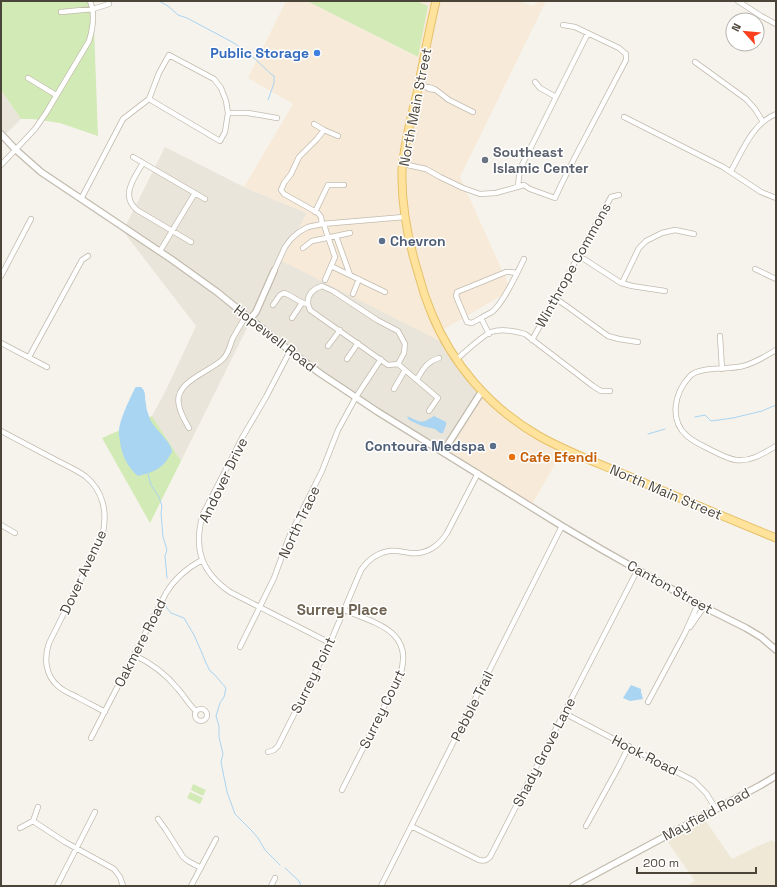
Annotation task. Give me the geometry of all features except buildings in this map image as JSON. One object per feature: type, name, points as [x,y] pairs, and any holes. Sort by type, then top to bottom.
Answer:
[{"type":"main road","name":"North Main Street","points":[[436,1],[422,86],[409,127],[403,164],[402,194],[404,217],[412,252],[428,305],[442,336],[464,370],[482,391],[516,421],[531,431],[553,443],[776,538]]},
{"type":"street","points":[[1,165],[35,129],[89,41],[92,29],[93,9],[90,1]]},
{"type":"street","points":[[738,1],[776,24]]},
{"type":"street","points":[[62,12],[93,9],[109,4]]},
{"type":"street","points":[[403,164],[426,169],[463,188],[480,194],[496,193],[524,185],[530,189],[555,198],[574,157],[626,60],[626,54],[619,48],[575,27],[563,25]]},
{"type":"street","points":[[518,187],[522,165],[588,33]]},
{"type":"street","points":[[81,199],[123,119],[149,98],[159,73],[169,55],[214,79],[221,88],[228,113],[225,132],[220,142],[149,98]]},
{"type":"street","points":[[695,62],[746,99],[755,109],[763,122]]},
{"type":"street","points":[[28,78],[56,95]]},
{"type":"street","points":[[535,82],[540,88],[556,97]]},
{"type":"street","points":[[422,86],[436,90],[449,100],[473,112]]},
{"type":"street","points":[[228,113],[248,113],[277,118]]},
{"type":"street","points":[[731,171],[751,136],[763,122],[776,114]]},
{"type":"street","points":[[624,117],[731,171],[756,189],[776,198]]},
{"type":"street","points":[[314,124],[338,136]]},
{"type":"street","points":[[324,130],[317,140],[299,157],[281,190],[284,194],[318,213],[321,217],[335,257],[325,280]]},
{"type":"street","name":"Hopewell Road","points":[[1,134],[15,149],[41,172],[160,251],[217,292],[321,374],[378,412],[562,526]]},
{"type":"street","points":[[133,157],[205,200]]},
{"type":"street","points":[[143,163],[128,193],[133,207],[191,242]]},
{"type":"street","points":[[315,212],[328,185],[344,185]]},
{"type":"street","points":[[160,251],[195,193]]},
{"type":"street","name":"Winthrope Commons","points":[[532,340],[611,197],[619,195]]},
{"type":"street","points":[[188,428],[179,407],[178,400],[182,389],[193,379],[212,368],[228,353],[232,340],[248,317],[256,312],[285,247],[291,238],[308,227],[323,224],[404,217]]},
{"type":"street","points":[[1,276],[31,219]]},
{"type":"street","points":[[622,284],[639,248],[646,241],[662,233],[675,230],[694,234]]},
{"type":"street","points":[[303,248],[312,241],[350,233]]},
{"type":"street","points":[[336,236],[350,275]]},
{"type":"street","points":[[29,357],[82,260],[88,256]]},
{"type":"street","points":[[578,258],[584,259],[622,284],[665,291]]},
{"type":"street","points":[[517,273],[506,272],[457,292],[456,296],[467,322],[472,323],[492,311],[500,302],[517,273],[524,259]]},
{"type":"street","points":[[331,266],[385,292]]},
{"type":"street","points":[[755,269],[776,279]]},
{"type":"street","points":[[353,294],[359,279]]},
{"type":"street","points":[[398,364],[404,354],[405,344],[398,331],[377,320],[333,291],[322,286],[315,288],[309,294],[308,304],[310,310],[388,365],[398,364],[438,398],[429,411]]},
{"type":"street","points":[[273,306],[280,295],[284,293],[302,303],[308,304]]},
{"type":"street","points":[[555,298],[608,336],[638,342]]},
{"type":"street","points":[[292,318],[302,303]]},
{"type":"street","points":[[481,318],[489,334]]},
{"type":"street","points":[[328,346],[340,330]]},
{"type":"street","points":[[457,359],[492,332],[504,330],[515,331],[525,334],[593,386],[601,391],[610,391]]},
{"type":"street","points":[[720,336],[722,369]]},
{"type":"street","points":[[1,343],[48,367]]},
{"type":"street","points":[[348,359],[358,343]]},
{"type":"street","points":[[776,350],[746,366],[739,368],[703,370],[697,372],[689,377],[683,386],[677,398],[675,410],[677,421],[683,432],[688,437],[728,458],[747,460],[755,458],[776,446]]},
{"type":"street","name":"Andover Drive","points":[[290,351],[266,397],[242,438],[203,514],[198,537],[199,549],[202,560],[210,574],[221,586],[330,643]]},
{"type":"street","points":[[417,379],[428,363],[439,358]]},
{"type":"street","name":"North Trace","points":[[240,647],[274,578],[289,537],[322,471],[338,430],[356,397],[381,360]]},
{"type":"street","points":[[394,389],[406,370]]},
{"type":"street","points":[[443,452],[482,391]]},
{"type":"street","name":"Dover Avenue","points":[[1,431],[79,472],[91,482],[101,496],[105,516],[105,527],[102,537],[49,643],[46,651],[46,667],[53,681],[58,686],[105,712]]},
{"type":"street","name":"Surrey Point","points":[[268,752],[274,750],[278,746],[330,643],[361,570],[366,562],[380,552],[397,550],[413,553],[423,552],[433,548],[441,542],[447,534],[478,473]]},
{"type":"street","points":[[1,525],[15,533]]},
{"type":"street","name":"Canton Street","points":[[562,526],[698,604],[746,628],[761,637],[776,650]]},
{"type":"street","name":"Pebble Trail","points":[[381,886],[562,526]]},
{"type":"street","name":"Oakmere Road","points":[[92,738],[170,586],[184,571],[202,560]]},
{"type":"street","name":"Shady Grove Lane","points":[[411,826],[478,860],[487,860],[490,857],[638,569]]},
{"type":"street","points":[[696,615],[698,604]]},
{"type":"street","points":[[648,702],[685,633],[696,615],[704,607]]},
{"type":"street","name":"Surrey Court","points":[[342,790],[400,675],[404,660],[403,651],[400,644],[396,636],[391,631],[344,610]]},
{"type":"street","points":[[134,655],[151,664],[166,676],[178,688],[196,711]]},
{"type":"street","name":"Hook Road","points":[[564,713],[694,781],[706,793],[716,809]]},
{"type":"street","points":[[586,826],[618,768],[628,746]]},
{"type":"street","name":"Mayfield Road","points":[[573,886],[775,778]]},
{"type":"street","points":[[20,828],[33,821],[38,807]]},
{"type":"street","points":[[57,886],[95,812]]},
{"type":"street","points":[[158,820],[183,858],[201,868]]},
{"type":"street","points":[[33,821],[65,842],[114,869],[120,877],[123,886]]},
{"type":"street","points":[[191,886],[216,839]]},
{"type":"street","points":[[271,886],[275,878]]},
{"type":"shaded area","points":[[286,1],[307,1],[417,57],[428,6],[417,1],[521,1],[532,6],[540,1],[546,1],[460,177],[511,290],[441,331],[448,345],[282,261],[307,213],[244,187],[293,104],[248,78]]},
{"type":"shaded area","points":[[1,90],[21,119],[1,139]]},
{"type":"shaded area","points":[[165,147],[244,187],[307,213],[282,260],[448,345],[483,391],[445,453],[306,365],[251,320],[181,461],[152,416],[196,326],[123,231]]},
{"type":"shaded area","points":[[483,391],[502,410],[563,450],[530,508],[445,453]]},
{"type":"shaded area","points":[[705,820],[732,859],[772,840],[776,843],[776,886],[686,886],[695,881],[667,841]]},
{"type":"green space","points":[[1,1],[93,1],[98,136],[60,123],[33,119],[21,119],[1,90]]},
{"type":"green space","points":[[307,1],[417,1],[428,6],[418,57]]},
{"type":"green space","points":[[152,416],[181,461],[150,523],[102,438]]},
{"type":"green space","points":[[193,784],[206,790],[203,796],[191,790]]},
{"type":"green space","points":[[190,792],[203,798],[200,804],[187,798]]},
{"type":"water","points":[[136,387],[141,387],[144,391],[146,407],[150,419],[169,444],[172,452],[167,460],[158,469],[138,476],[131,469],[126,460],[122,451],[119,434],[119,427],[130,398]]},
{"type":"water","points":[[407,416],[423,422],[434,416],[446,422],[446,425],[443,433],[440,433],[435,429],[422,426],[409,420]]},
{"type":"water","points":[[631,685],[641,689],[643,699],[630,701],[623,698]]},
{"type":"waterway","points":[[159,1],[168,6],[178,15],[187,18],[234,43],[274,76],[274,83],[268,100]]},
{"type":"waterway","points":[[695,417],[705,415],[711,421],[733,418],[762,411],[776,405]]},
{"type":"waterway","points":[[648,434],[665,429]]},
{"type":"waterway","points":[[148,474],[151,485],[159,497],[162,506],[161,513],[163,537],[167,550],[165,556],[167,578]]},
{"type":"waterway","points":[[166,602],[166,607],[171,613],[184,618],[194,635],[210,671],[226,688],[216,716],[223,754],[221,762],[227,792],[235,814],[252,831],[265,850],[280,865]]},
{"type":"waterway","points":[[285,868],[299,881],[301,886]]},
{"type":"place","name":"Public Storage","points":[[317,53]]},
{"type":"place","name":"Southeast Islamic Center","points":[[485,160]]},
{"type":"place","name":"Chevron","points":[[382,241]]},
{"type":"place","name":"Contoura Medspa","points":[[493,446]]},
{"type":"place","name":"Cafe Efendi","points":[[512,457]]},
{"type":"district","name":"Surrey Place","points":[[342,609]]}]
